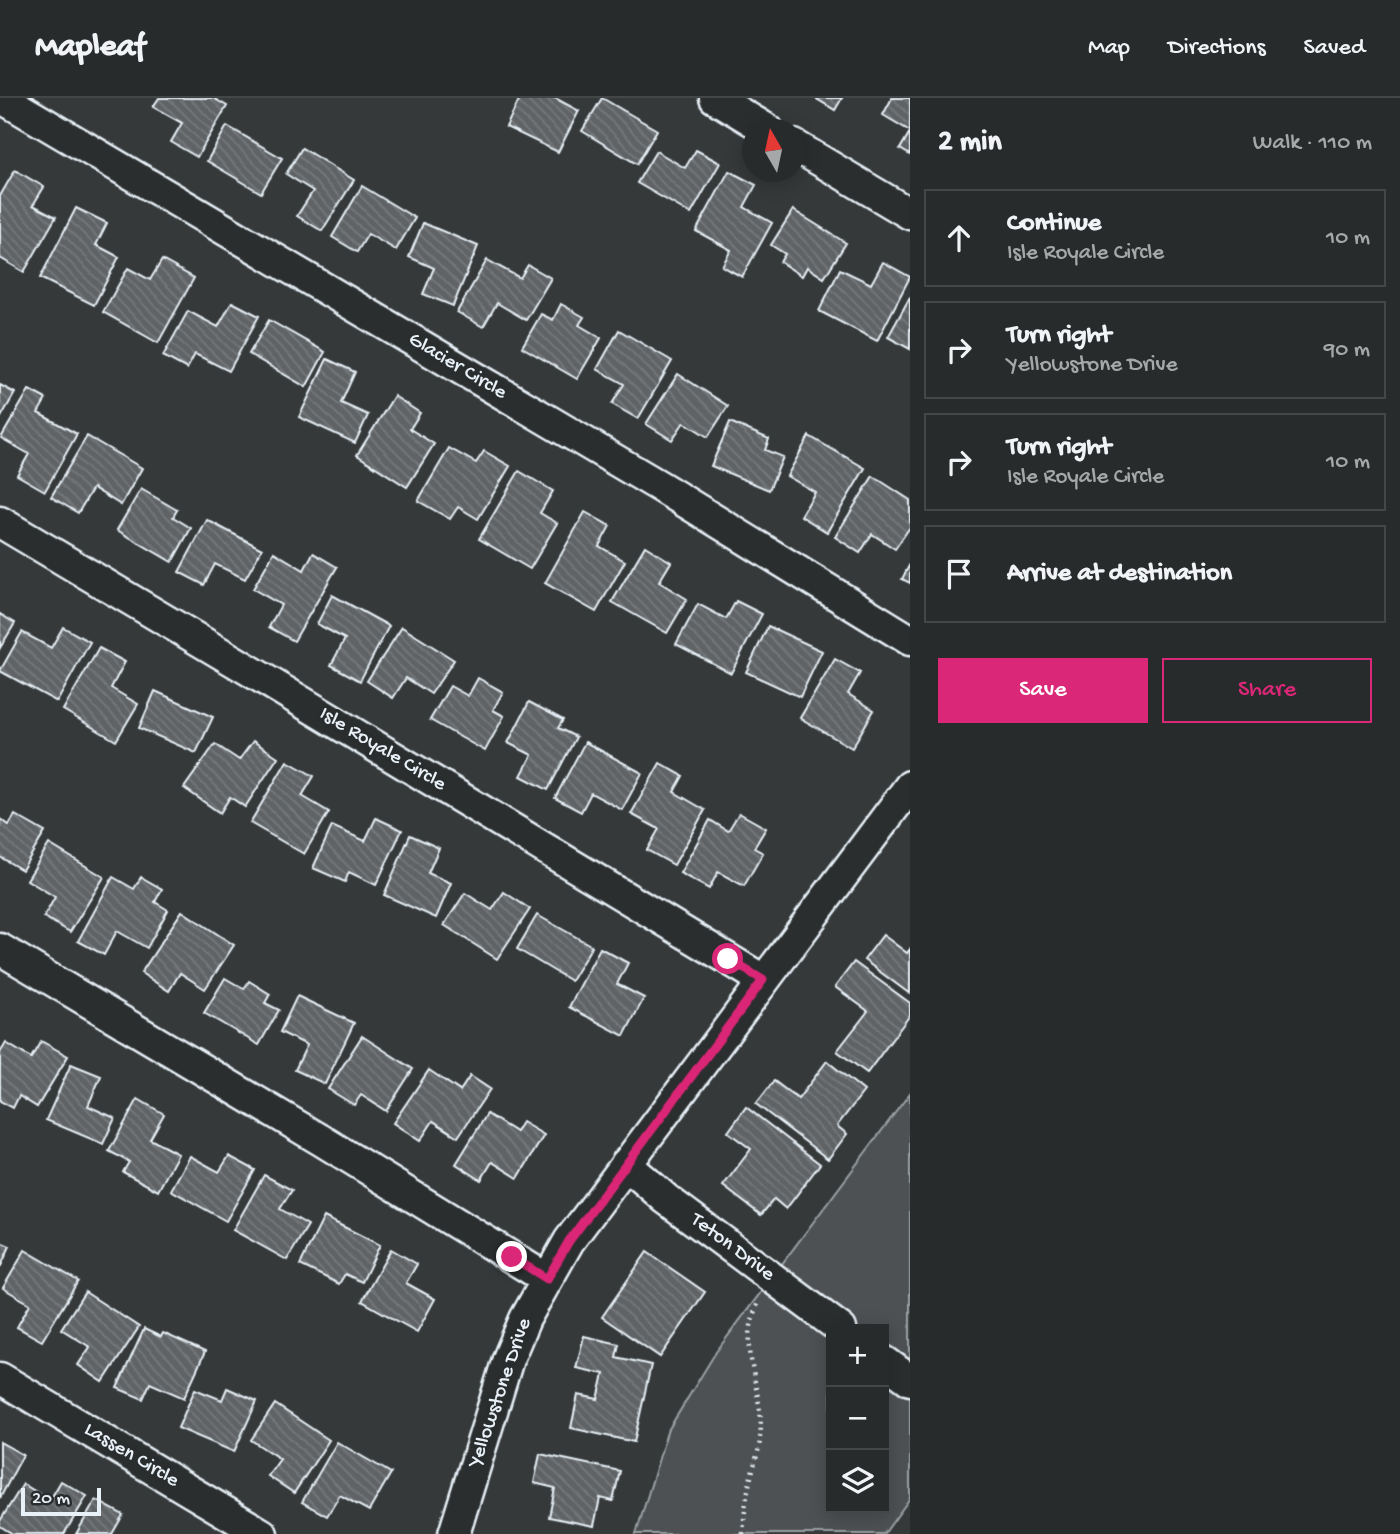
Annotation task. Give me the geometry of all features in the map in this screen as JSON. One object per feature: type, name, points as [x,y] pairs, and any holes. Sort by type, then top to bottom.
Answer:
[{"type":"street","name":"Glacier Circle","points":[[2,98],[649,480],[910,640]]},
{"type":"street","points":[[715,98],[750,119]]},
{"type":"street","points":[[805,152],[910,215]]},
{"type":"street","name":"Isle Royale Circle","points":[[0,522],[763,980]]},
{"type":"street","name":"Yellowstone Drive","points":[[454,1534],[508,1359],[525,1319],[569,1241],[910,786]]},
{"type":"street","points":[[0,949],[547,1279]]},
{"type":"street","name":"Teton Drive","points":[[626,1164],[666,1199],[834,1324]]},
{"type":"street","points":[[889,1365],[910,1381]]},
{"type":"street","name":"Lassen Circle","points":[[0,1378],[262,1534]]},
{"type":"path","points":[[743,1534],[749,1485],[761,1438],[750,1336],[753,1313],[761,1297]]},
{"type":"shaded area","points":[[910,1093],[910,1498],[884,1534],[636,1534],[667,1432],[716,1352]]},
{"type":"building","points":[[159,98],[213,98],[227,106],[197,157],[171,142],[182,123],[153,107]]},
{"type":"building","points":[[520,98],[555,98],[579,111],[558,152],[506,127]]},
{"type":"building","points":[[602,98],[657,130],[637,164],[582,131]]},
{"type":"building","points":[[815,98],[842,98],[835,110]]},
{"type":"building","points":[[892,98],[910,98],[910,131],[883,115]]},
{"type":"building","points":[[227,126],[282,158],[261,193],[207,161]]},
{"type":"building","points":[[910,132],[910,155],[900,149]]},
{"type":"building","points":[[302,148],[354,180],[322,231],[297,216],[313,191],[286,174]]},
{"type":"building","points":[[696,150],[720,163],[691,214],[637,183],[656,151],[685,168]]},
{"type":"building","points":[[15,170],[44,187],[33,205],[56,217],[24,272],[0,258],[0,196]]},
{"type":"building","points":[[729,171],[742,178],[742,182],[756,185],[744,207],[772,223],[742,277],[722,266],[731,250],[696,231]]},
{"type":"building","points":[[362,186],[415,218],[396,250],[368,234],[357,252],[332,237]]},
{"type":"building","points":[[76,208],[107,223],[96,245],[119,257],[94,305],[40,278]]},
{"type":"building","points":[[793,210],[846,243],[824,278],[807,267],[802,276],[780,262],[785,254],[771,245]]},
{"type":"building","points":[[423,223],[478,246],[453,306],[423,294],[434,268],[409,257]]},
{"type":"building","points":[[162,260],[194,278],[158,343],[103,312],[128,268],[150,280]]},
{"type":"building","points":[[487,260],[520,278],[528,265],[551,278],[526,320],[497,303],[483,327],[457,312]]},
{"type":"building","points":[[883,262],[910,277],[877,341],[819,311],[840,269],[871,284]]},
{"type":"building","points":[[910,297],[910,349],[888,337]]},
{"type":"building","points":[[232,302],[259,316],[229,371],[195,354],[187,369],[163,356],[188,311],[218,327]]},
{"type":"building","points":[[561,304],[584,317],[579,325],[601,338],[577,379],[522,347],[541,314],[553,320]]},
{"type":"building","points":[[269,320],[325,352],[306,387],[249,354]]},
{"type":"building","points":[[619,330],[672,361],[638,419],[612,404],[624,384],[597,369]]},
{"type":"building","points":[[327,359],[355,372],[341,403],[368,415],[355,443],[299,417]]},
{"type":"building","points":[[678,374],[728,406],[708,437],[684,422],[672,440],[646,424]]},
{"type":"building","points":[[0,385],[15,393],[0,419]]},
{"type":"building","points":[[29,390],[46,399],[38,413],[77,434],[45,491],[17,475],[29,454],[1,438]]},
{"type":"building","points":[[394,396],[420,413],[410,429],[434,444],[407,487],[357,455]]},
{"type":"building","points":[[730,422],[769,439],[765,450],[783,457],[769,490],[711,466]]},
{"type":"building","points":[[87,436],[142,468],[121,505],[93,488],[78,513],[51,497]]},
{"type":"building","points":[[809,436],[865,468],[827,532],[801,516],[815,492],[787,476]]},
{"type":"building","points":[[449,448],[476,463],[484,451],[510,466],[478,519],[458,507],[450,519],[418,501]]},
{"type":"building","points":[[519,471],[553,491],[540,513],[557,523],[530,569],[479,539]]},
{"type":"building","points":[[873,476],[910,500],[910,527],[895,549],[872,534],[860,553],[835,537]]},
{"type":"building","points":[[141,489],[177,510],[173,517],[191,528],[172,562],[117,530]]},
{"type":"building","points":[[585,512],[610,526],[599,546],[625,561],[596,612],[545,583]]},
{"type":"building","points":[[207,520],[262,549],[245,579],[215,564],[204,585],[179,572]]},
{"type":"building","points":[[645,546],[671,562],[659,582],[687,599],[667,633],[612,602]]},
{"type":"building","points":[[274,552],[304,570],[313,553],[337,567],[294,641],[269,627],[281,605],[253,589]]},
{"type":"building","points":[[910,564],[910,583],[902,579]]},
{"type":"building","points":[[332,595],[389,626],[360,681],[331,665],[345,639],[317,624]]},
{"type":"building","points":[[736,601],[762,614],[731,673],[676,644],[698,604],[726,619]]},
{"type":"building","points":[[0,614],[15,623],[0,648]]},
{"type":"building","points":[[768,626],[822,651],[800,697],[746,672]]},
{"type":"building","points":[[63,627],[90,642],[57,702],[0,671],[22,632],[51,648]]},
{"type":"building","points":[[402,627],[454,660],[431,694],[406,678],[393,698],[367,681]]},
{"type":"building","points":[[99,648],[125,662],[111,688],[138,704],[116,741],[63,710]]},
{"type":"building","points":[[835,659],[860,673],[848,694],[874,710],[852,748],[800,718]]},
{"type":"building","points":[[478,678],[503,692],[493,710],[504,716],[485,751],[430,720],[450,686],[468,696]]},
{"type":"building","points":[[155,691],[213,717],[196,753],[139,728]]},
{"type":"building","points":[[529,702],[563,720],[558,728],[576,737],[548,790],[521,776],[532,755],[508,743]]},
{"type":"building","points":[[253,741],[278,757],[245,807],[230,797],[220,813],[184,788],[215,744],[239,760]]},
{"type":"building","points":[[585,742],[642,773],[622,810],[591,793],[581,812],[555,798]]},
{"type":"building","points":[[287,761],[314,776],[302,796],[329,812],[304,854],[250,823]]},
{"type":"building","points":[[660,763],[683,776],[674,792],[705,810],[674,865],[647,850],[659,829],[631,814]]},
{"type":"building","points":[[739,813],[766,828],[754,848],[763,853],[744,886],[718,872],[709,889],[680,873],[710,820],[728,831]]},
{"type":"building","points":[[15,815],[45,832],[22,870],[0,857],[0,819],[9,825]]},
{"type":"building","points":[[376,818],[402,830],[376,885],[349,872],[345,882],[313,868],[332,826],[365,841]]},
{"type":"building","points":[[410,835],[439,848],[428,873],[451,883],[436,918],[384,895]]},
{"type":"building","points":[[49,844],[104,877],[70,932],[44,917],[55,897],[27,880]]},
{"type":"building","points":[[113,877],[134,889],[141,877],[162,889],[155,902],[168,910],[147,948],[117,931],[104,955],[78,941]]},
{"type":"building","points":[[504,892],[530,909],[497,959],[444,925],[465,893],[492,910]]},
{"type":"building","points":[[182,911],[234,945],[205,989],[180,973],[169,991],[141,973]]},
{"type":"building","points":[[537,915],[592,946],[571,981],[517,949]]},
{"type":"building","points":[[883,935],[907,953],[910,949],[910,994],[864,960]]},
{"type":"building","points":[[600,948],[628,963],[617,984],[644,998],[624,1036],[569,1007]]},
{"type":"building","points":[[854,962],[910,1003],[910,1015],[867,1073],[837,1051],[868,1011],[835,987]]},
{"type":"building","points":[[225,978],[244,989],[249,981],[270,994],[265,1003],[279,1010],[259,1045],[204,1013]]},
{"type":"building","points":[[297,996],[354,1023],[325,1084],[295,1070],[307,1045],[280,1032]]},
{"type":"building","points":[[362,1036],[413,1069],[386,1111],[361,1095],[354,1105],[328,1089]]},
{"type":"building","points":[[41,1041],[68,1056],[37,1107],[19,1096],[13,1108],[0,1101],[0,1053],[6,1043],[31,1058]]},
{"type":"building","points":[[827,1061],[864,1091],[837,1126],[847,1134],[828,1159],[756,1104],[774,1081],[798,1099]]},
{"type":"building","points":[[71,1064],[101,1076],[88,1106],[115,1118],[103,1144],[46,1120]]},
{"type":"building","points":[[429,1070],[460,1091],[470,1076],[490,1089],[458,1137],[433,1121],[420,1141],[393,1123]]},
{"type":"building","points":[[138,1099],[164,1114],[150,1139],[178,1154],[158,1191],[123,1172],[129,1162],[109,1151]]},
{"type":"building","points":[[746,1107],[820,1164],[786,1209],[774,1199],[761,1215],[723,1186],[751,1149],[728,1132]]},
{"type":"building","points":[[487,1114],[516,1132],[522,1122],[544,1135],[518,1178],[492,1162],[481,1180],[456,1164]]},
{"type":"building","points":[[190,1156],[219,1172],[229,1156],[255,1170],[226,1221],[171,1190]]},
{"type":"building","points":[[264,1175],[292,1190],[280,1209],[308,1225],[287,1260],[233,1230]]},
{"type":"building","points":[[324,1217],[380,1245],[362,1282],[345,1274],[339,1284],[300,1265]]},
{"type":"building","points":[[0,1242],[10,1246],[0,1268]]},
{"type":"building","points":[[391,1249],[417,1264],[406,1283],[435,1299],[417,1332],[362,1301]]},
{"type":"building","points":[[25,1250],[78,1281],[42,1341],[17,1327],[30,1304],[3,1288]]},
{"type":"building","points":[[647,1252],[705,1292],[660,1357],[602,1317]]},
{"type":"building","points":[[85,1292],[139,1327],[103,1382],[78,1365],[90,1347],[61,1329]]},
{"type":"building","points":[[144,1329],[161,1337],[163,1333],[205,1352],[184,1398],[150,1383],[143,1399],[117,1388]]},
{"type":"building","points":[[584,1336],[619,1344],[616,1357],[651,1365],[634,1442],[571,1428],[578,1395],[598,1399],[604,1374],[576,1368]]},
{"type":"building","points":[[227,1388],[257,1401],[234,1452],[178,1428],[195,1389],[222,1400]]},
{"type":"building","points":[[275,1404],[329,1440],[294,1493],[268,1476],[280,1459],[251,1440]]},
{"type":"building","points":[[0,1442],[23,1455],[0,1498]]},
{"type":"building","points":[[337,1442],[391,1473],[369,1511],[340,1495],[327,1516],[302,1502]]},
{"type":"building","points":[[540,1454],[620,1471],[613,1501],[600,1498],[594,1526],[549,1517],[555,1488],[534,1483]]},
{"type":"building","points":[[61,1481],[87,1496],[64,1534],[13,1534],[0,1526],[0,1521],[23,1484],[50,1500]]},
{"type":"building","points":[[96,1500],[123,1515],[112,1534],[76,1534]]},
{"type":"route","points":[[512,1257],[547,1279],[569,1241],[763,980],[728,959]]}]
